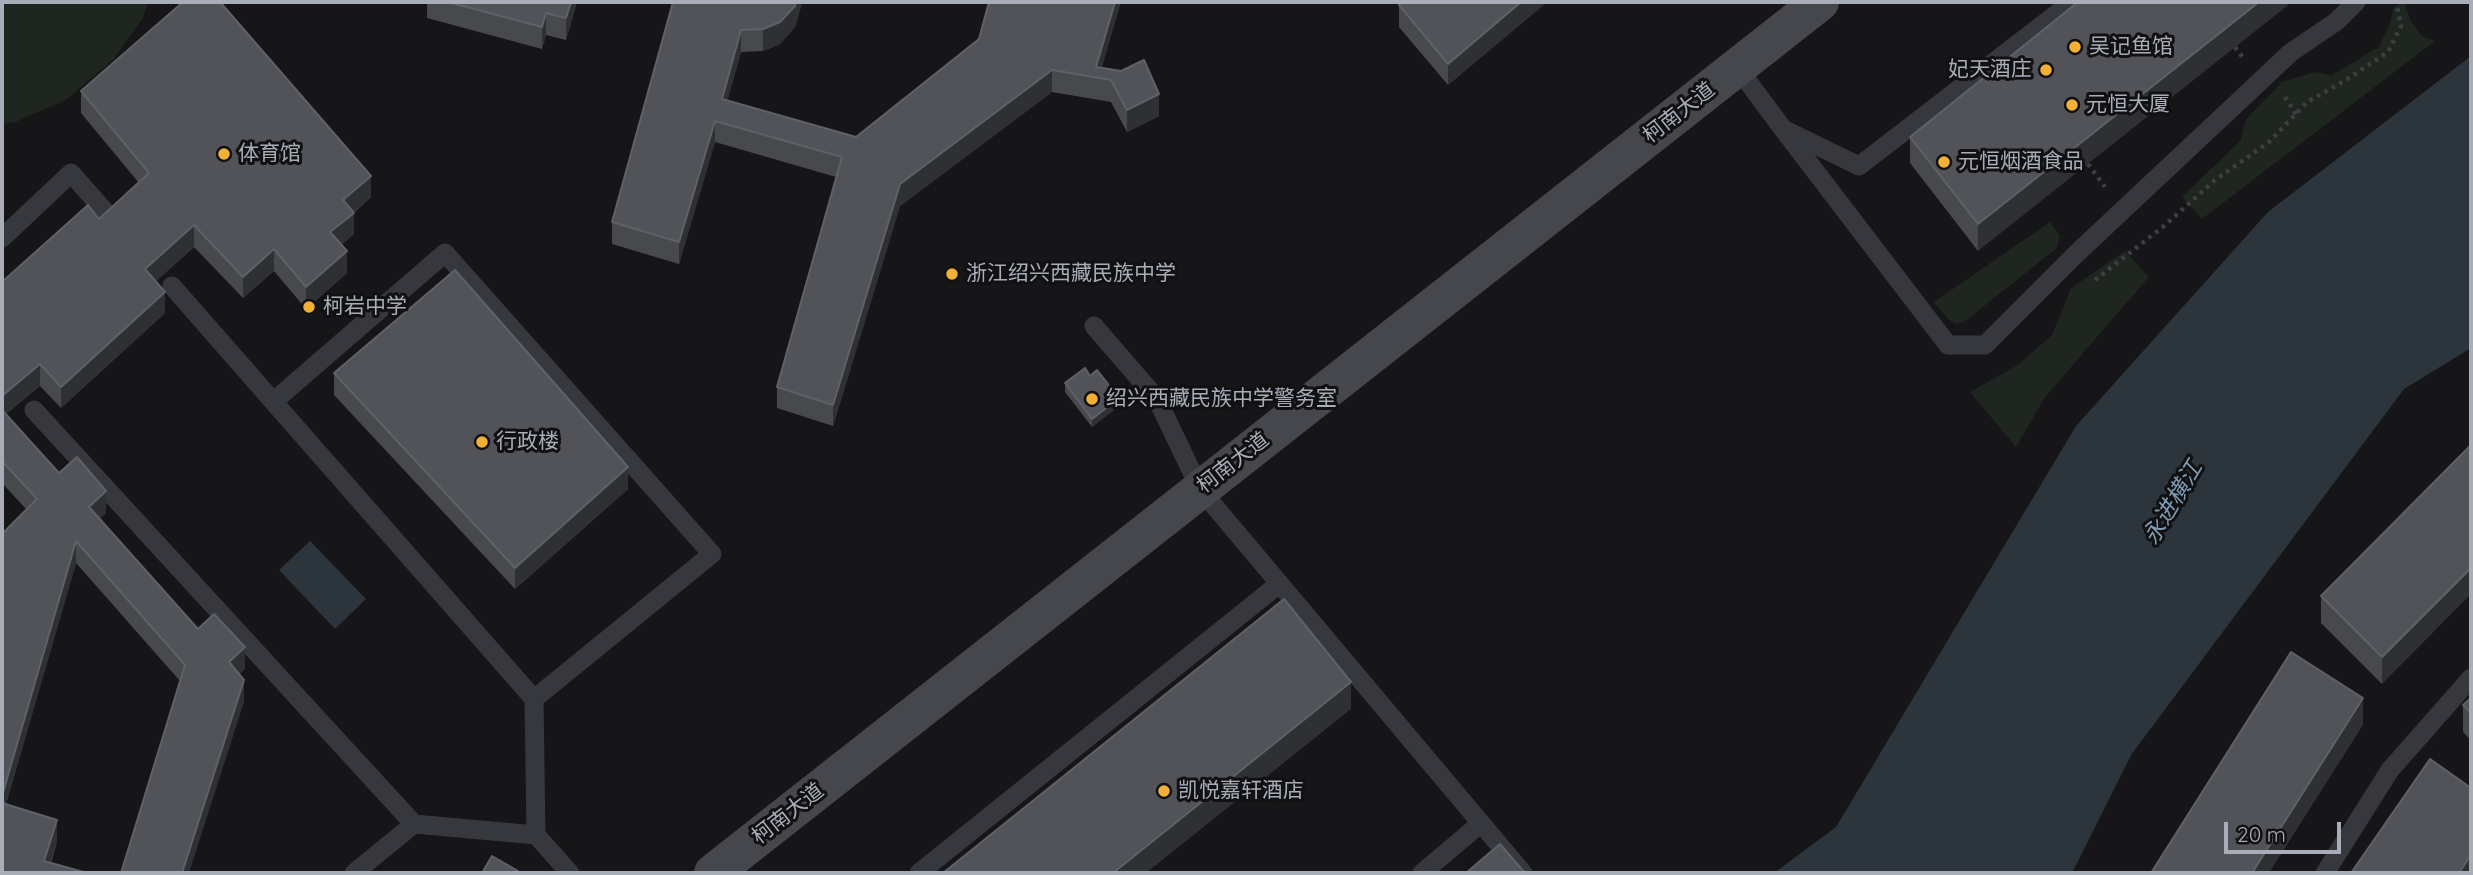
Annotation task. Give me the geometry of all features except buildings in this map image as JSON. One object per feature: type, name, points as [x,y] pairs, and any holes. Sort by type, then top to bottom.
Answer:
[{"type":"main road","name":"柯南大道","points":[[713,873],[1820,2]]},
{"type":"lane","points":[[1783,129],[1859,166],[2072,2]]},
{"type":"lane","points":[[1737,67],[1948,345],[1985,345],[2290,53],[2337,21],[2356,2]]},
{"type":"lane","points":[[2,238],[71,173],[109,216]]},
{"type":"lane","points":[[274,401],[445,253],[712,554],[534,699]]},
{"type":"lane","points":[[172,286],[534,699],[536,835],[570,873]]},
{"type":"lane","points":[[1094,326],[1157,399],[1200,489],[1479,824],[1523,873]]},
{"type":"lane","points":[[34,410],[414,824],[536,835]]},
{"type":"lane","points":[[919,873],[1279,584]]},
{"type":"lane","points":[[2325,873],[2390,770],[2471,678]]},
{"type":"lane","points":[[354,873],[414,824]]},
{"type":"lane","points":[[1422,873],[1479,824]]},
{"type":"path","points":[[2058,274],[2077,291],[2110,270],[2214,181],[2269,142],[2306,102],[2388,52],[2401,26],[2396,2]]},
{"type":"shaded area","points":[[2,2],[148,2],[143,18],[113,60],[66,100],[15,122],[2,124]]},
{"type":"shaded area","points":[[2405,2],[2410,20],[2422,36],[2435,41],[2202,219],[2182,197],[2241,140],[2246,119],[2282,82],[2315,72],[2332,75],[2379,47],[2391,21],[2393,8]]},
{"type":"shaded area","points":[[2050,222],[2060,236],[2057,248],[1964,322],[1956,324],[1949,320],[1934,302]]},
{"type":"shaded area","points":[[2125,251],[2149,277],[2045,397],[2016,447],[1970,392],[2018,365],[2052,335],[2071,288]]},
{"type":"water","name":"永进横江","points":[[2471,56],[2471,348],[2404,389],[2131,755],[2072,873],[1774,873],[1836,827],[2076,426],[2268,212]]},
{"type":"water","points":[[310,541],[366,599],[335,629],[279,570]]},
{"type":"place","name":"吴记鱼馆","points":[[2075,47]]},
{"type":"place","name":"妃天酒庄","points":[[2046,70]]},
{"type":"place","name":"元恒大厦","points":[[2072,105]]},
{"type":"place","name":"体育馆","points":[[224,154]]},
{"type":"place","name":"元恒烟酒食品","points":[[1944,162]]},
{"type":"place","name":"浙江绍兴西藏民族中学","points":[[952,274]]},
{"type":"place","name":"柯岩中学","points":[[309,307]]},
{"type":"place","name":"绍兴西藏民族中学警务室","points":[[1092,399]]},
{"type":"place","name":"行政楼","points":[[482,442]]},
{"type":"place","name":"凯悦嘉轩酒店","points":[[1164,791]]}]
